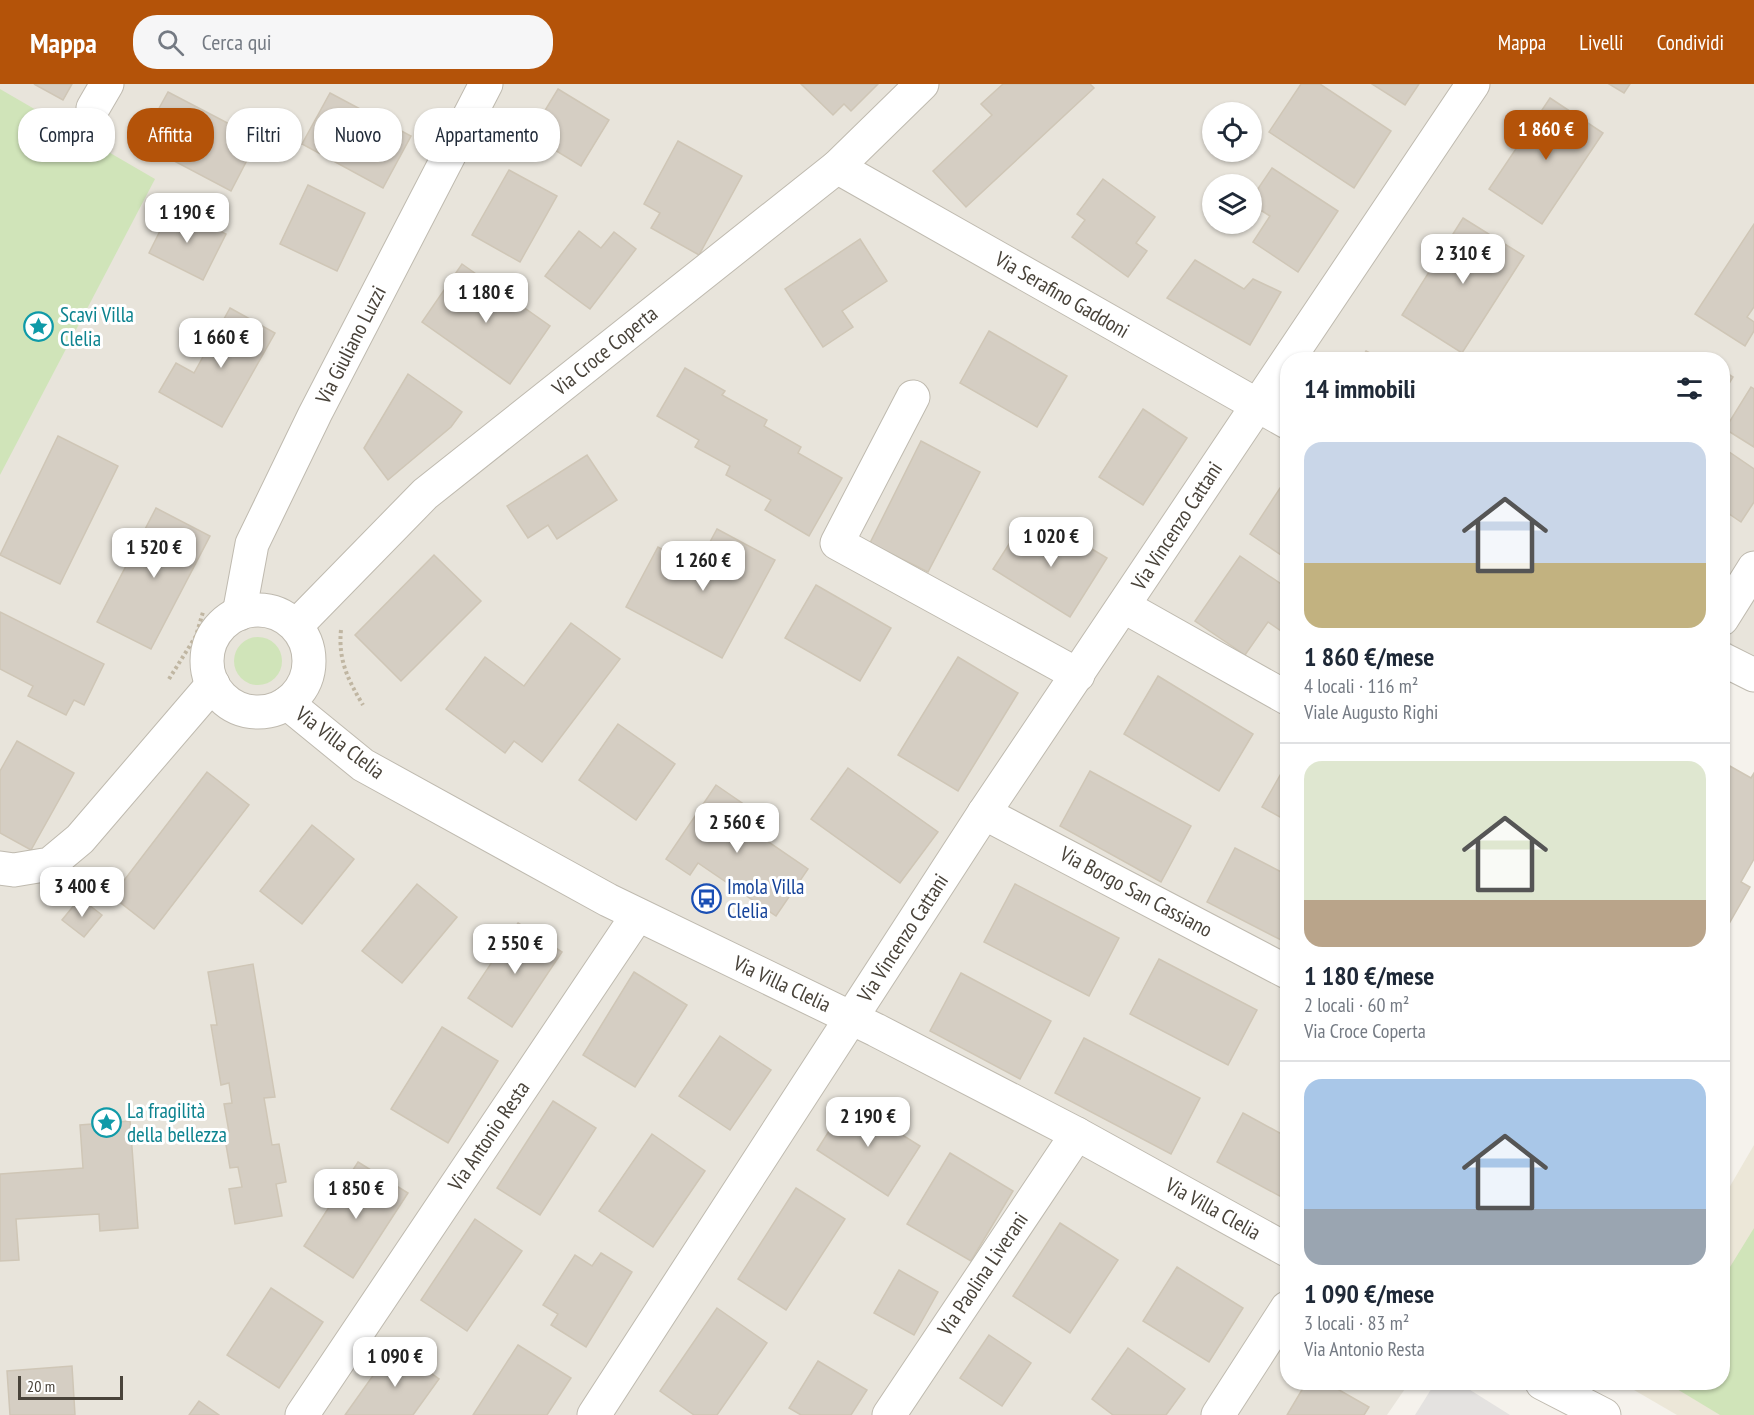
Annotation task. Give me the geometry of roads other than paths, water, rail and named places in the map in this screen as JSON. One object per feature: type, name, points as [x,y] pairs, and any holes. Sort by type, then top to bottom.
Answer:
[{"type":"street","name":"Via Giuliano Luzzi","points":[[239,614],[252,544],[315,414],[486,84]]},
{"type":"street","name":"Via Croce Coperta","points":[[296,626],[425,494],[837,167],[922,84]]},
{"type":"street","name":"Via Vincenzo Cattani","points":[[1292,352],[1473,84]]},
{"type":"street","name":"Via Serafino Gaddoni","points":[[837,167],[1280,418]]},
{"type":"street","name":"Via Vincenzo Cattani","points":[[594,1415],[984,813],[1125,607],[1280,369]]},
{"type":"street","points":[[913,397],[837,543],[1078,675]]},
{"type":"street","points":[[1730,606],[1754,568]]},
{"type":"street","points":[[1125,607],[1280,694]]},
{"type":"street","points":[[0,868],[14,870],[50,864],[80,839],[213,684],[207,668],[208,651],[214,635],[224,622],[239,614],[269,611],[284,616],[296,626]]},
{"type":"street","name":"Via Villa Clelia","points":[[213,684],[223,698],[237,708],[254,712],[272,710],[287,703],[300,691],[308,675],[310,658],[305,640],[296,626]]},
{"type":"street","points":[[1730,663],[1754,675]]},
{"type":"street","name":"Via Villa Clelia","points":[[287,703],[363,765],[637,916],[851,1017],[1077,1134],[1280,1246]]},
{"type":"street","name":"Via Borgo San Cassiano","points":[[984,813],[1280,968]]},
{"type":"street","name":"Via Antonio Resta","points":[[302,1415],[637,916]]},
{"type":"street","name":"Via Paolina Liverani","points":[[889,1415],[1077,1134]]},
{"type":"street","points":[[1218,1415],[1280,1319]]},
{"type":"street","points":[[1556,1390],[1604,1415]]},
{"type":"place","name":"Scavi Villa Clelia","points":[[39,327]]},
{"type":"place","name":"Imola Villa Clelia","points":[[706,899]]},
{"type":"place","name":"La fragilità della bellezza","points":[[106,1123]]}]
